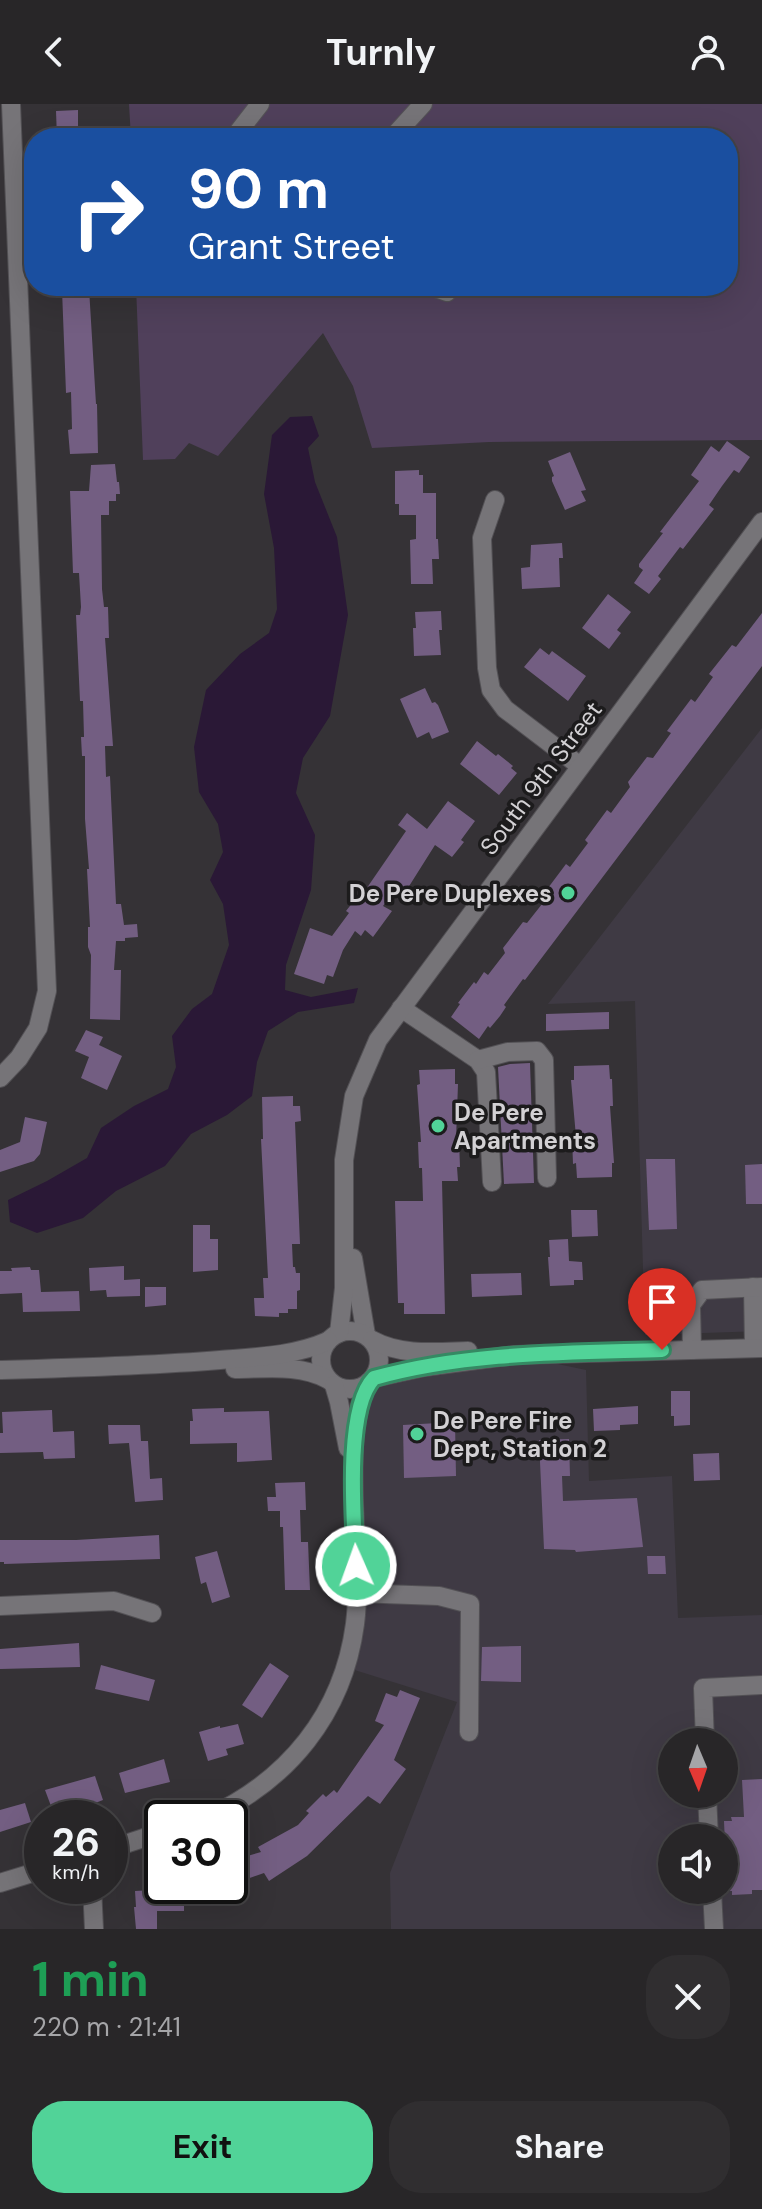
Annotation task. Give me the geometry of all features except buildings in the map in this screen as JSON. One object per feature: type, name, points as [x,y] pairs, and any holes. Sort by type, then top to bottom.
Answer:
[{"type":"street","points":[[0,1078],[19,1058],[38,1028],[47,991],[11,104]]},
{"type":"street","points":[[241,128],[260,104]]},
{"type":"street","points":[[401,128],[423,104]]},
{"type":"street","points":[[495,500],[482,538],[487,668],[491,690],[505,709],[580,766]]},
{"type":"street","name":"South 9th Street","points":[[334,1337],[344,1288],[344,1160],[354,1096],[378,1040],[762,522]]},
{"type":"street","points":[[401,1008],[478,1060],[486,1072],[492,1182]]},
{"type":"street","points":[[478,1060],[508,1052],[537,1051],[544,1060],[547,1178]]},
{"type":"street","name":"South 9th Street","points":[[346,1208],[360,1310],[369,1338]]},
{"type":"street","points":[[173,1364],[310,1372],[350,1389],[424,1367],[515,1355],[692,1350],[758,1348],[758,1287],[702,1290],[691,1305],[692,1350]]},
{"type":"street","points":[[0,1370],[173,1364],[291,1352],[312,1348],[348,1331],[382,1346],[407,1351],[480,1351],[515,1355]]},
{"type":"street","points":[[334,1337],[321,1358],[342,1416],[353,1485]]},
{"type":"street","points":[[240,1800],[272,1778],[312,1735],[328,1710],[345,1667],[355,1623],[353,1485],[359,1407],[380,1363],[377,1347],[369,1338]]},
{"type":"street","points":[[356,1593],[439,1596],[470,1604],[469,1732]]},
{"type":"street","points":[[0,1606],[114,1601],[152,1613]]},
{"type":"street","points":[[704,1728],[703,1688],[762,1685]]},
{"type":"street","points":[[0,1883],[24,1876]]},
{"type":"street","points":[[93,1904],[94,1929]]},
{"type":"street","points":[[713,1904],[714,1929]]},
{"type":"shaded area","points":[[129,104],[762,104],[762,440],[489,442],[372,448],[353,386],[323,333],[218,456],[189,443],[175,459],[143,460],[136,296],[738,296],[738,128],[130,128]]},
{"type":"shaded area","points":[[312,416],[319,436],[308,448],[315,482],[337,537],[348,615],[330,716],[303,758],[296,793],[315,835],[311,890],[286,965],[285,990],[311,997],[358,988],[354,1003],[298,1012],[268,1031],[257,1062],[252,1096],[227,1115],[191,1134],[165,1166],[116,1191],[83,1218],[37,1233],[10,1222],[8,1200],[87,1158],[101,1128],[134,1106],[168,1089],[176,1067],[172,1036],[192,1009],[212,994],[229,945],[223,904],[210,880],[223,852],[218,824],[199,792],[194,747],[206,690],[240,654],[269,633],[277,609],[274,548],[264,494],[272,435],[290,417]]},
{"type":"shaded area","points":[[762,728],[762,1331],[645,1335],[635,1001],[548,1004]]},
{"type":"shaded area","points":[[515,1355],[586,1370],[589,1481],[672,1476],[678,1618],[762,1615],[762,1929],[391,1929],[390,1873],[457,1702],[345,1667],[360,1401],[393,1369]]},
{"type":"place","name":"De Pere Duplexes","points":[[568,893]]},
{"type":"place","name":"De Pere Apartments","points":[[438,1126]]},
{"type":"place","name":"De Pere Fire Dept, Station 2","points":[[417,1434]]},
{"type":"route","points":[[356,1566],[353,1485],[357,1420],[363,1394],[374,1378],[424,1367],[515,1355],[662,1350]]}]
